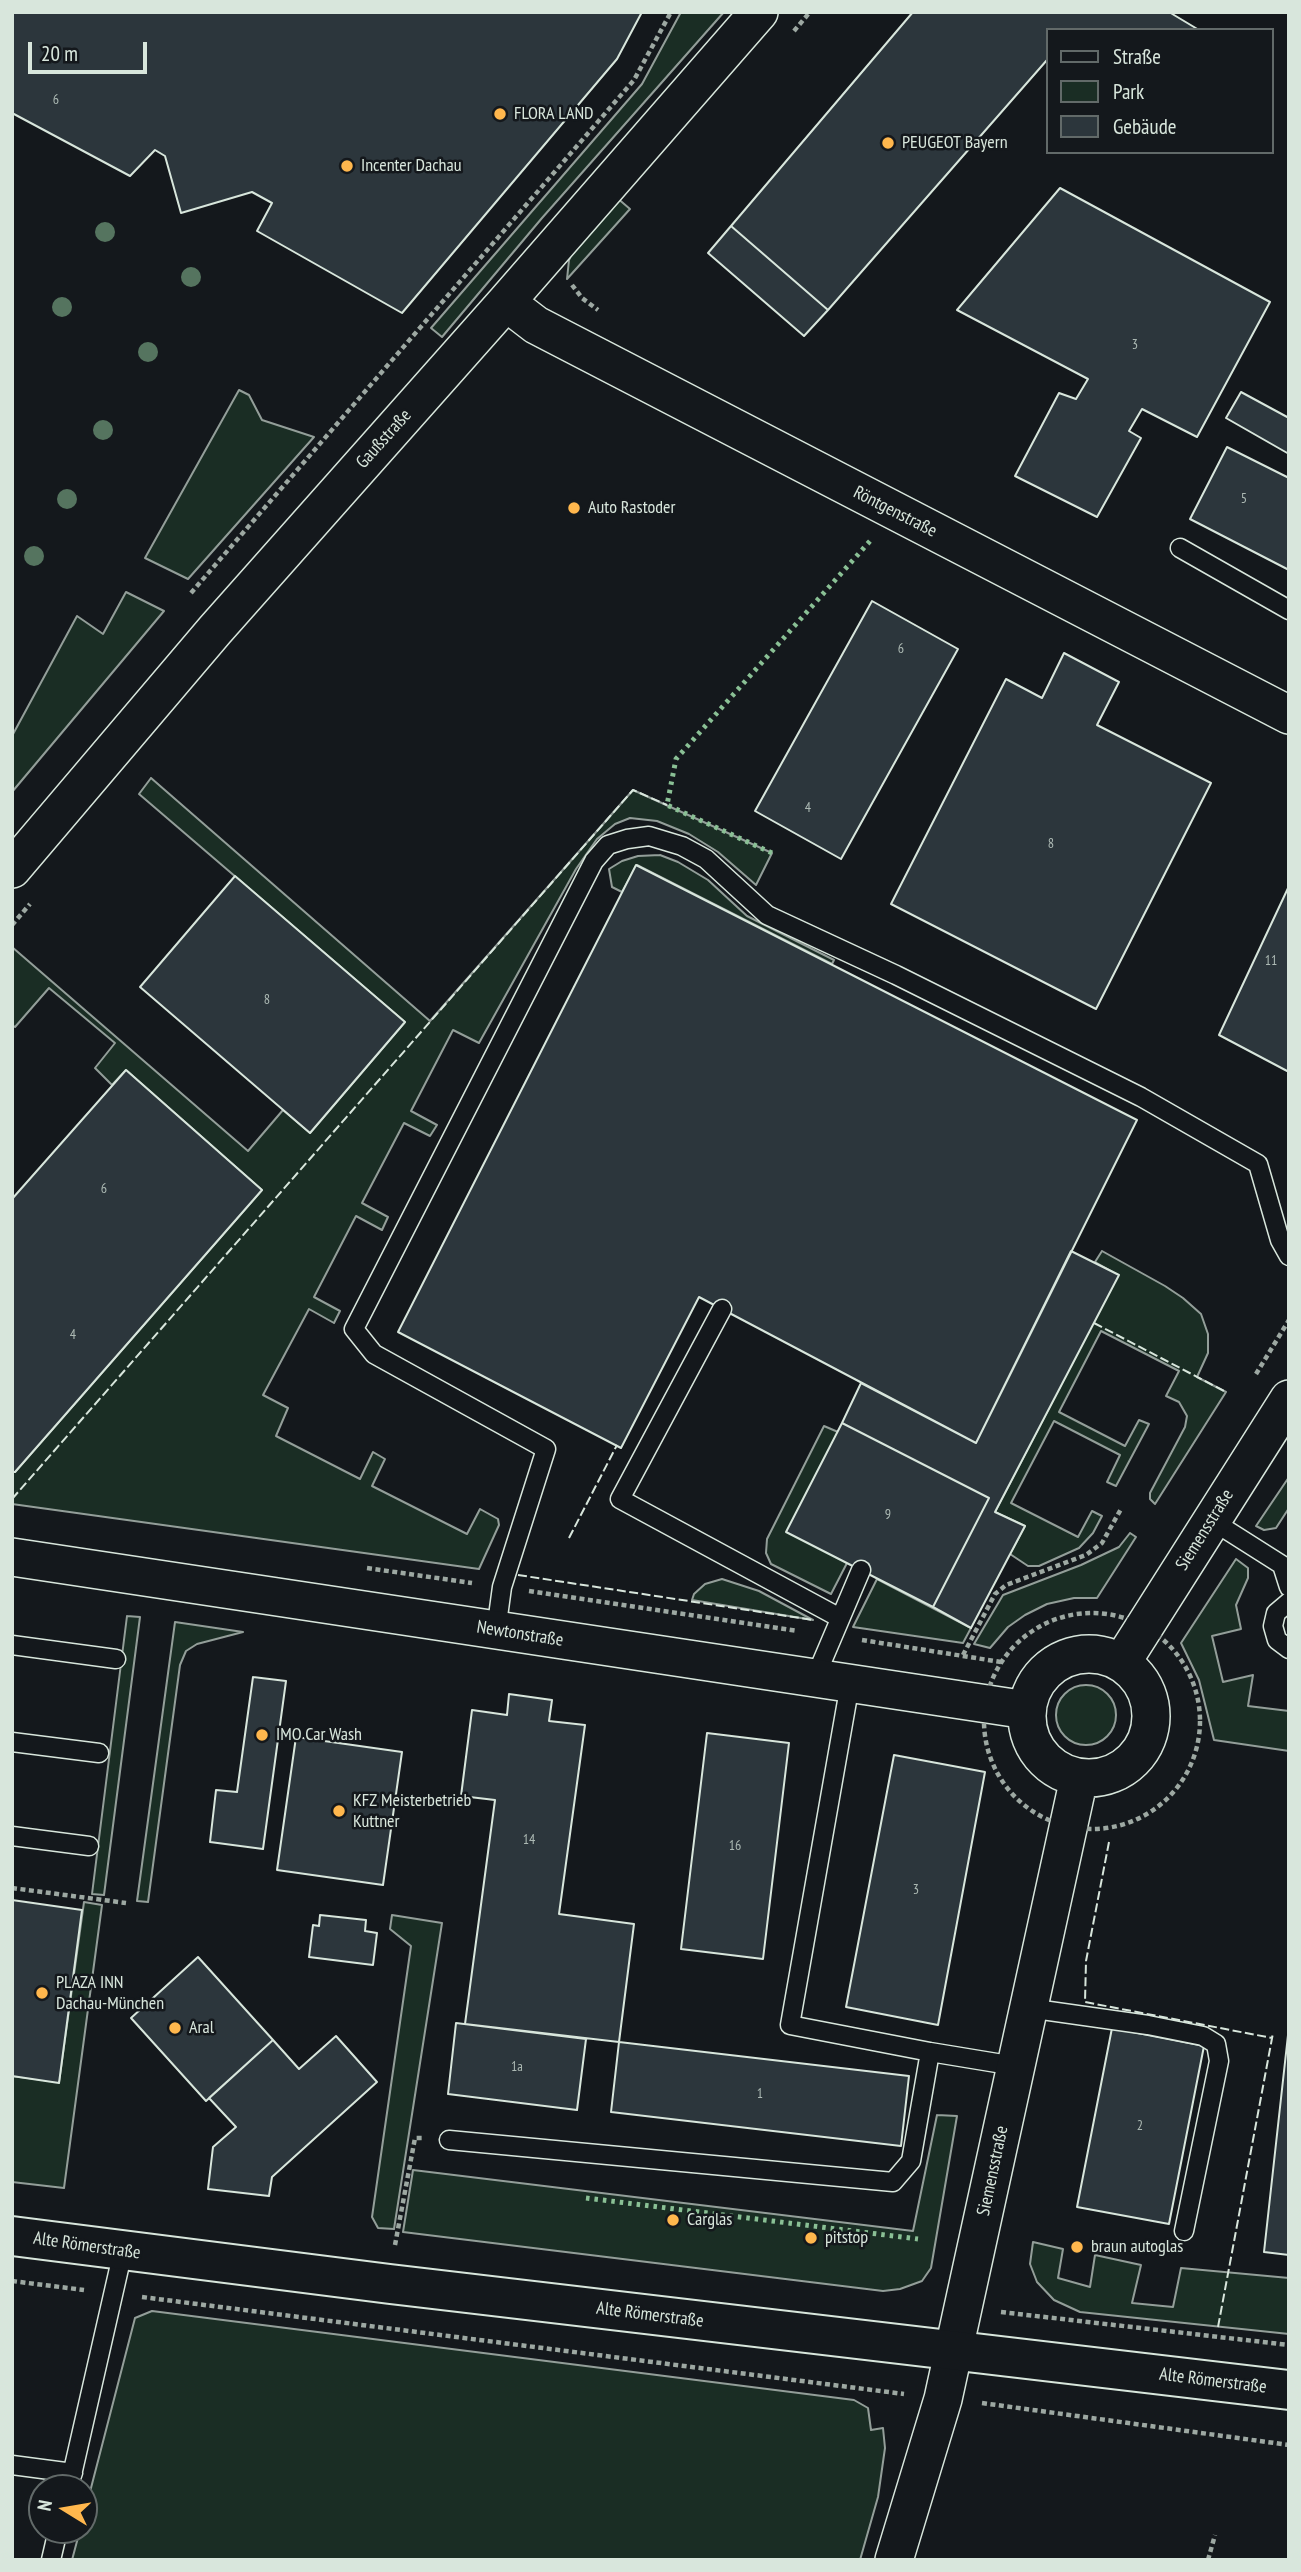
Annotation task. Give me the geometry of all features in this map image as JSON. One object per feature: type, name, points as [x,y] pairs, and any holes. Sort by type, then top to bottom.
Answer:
[{"type":"main road","name":"Alte Römerstraße","points":[[12,2236],[1289,2390]]},
{"type":"street","name":"Gaußstraße","points":[[12,869],[215,630],[759,12]]},
{"type":"street","name":"Röntgenstraße","points":[[506,302],[536,325],[1287,709]]},
{"type":"street","name":"Siemensstraße","points":[[1122,1662],[1289,1399]]},
{"type":"street","name":"Newtonstraße","points":[[12,1557],[1027,1710]]},
{"type":"street","points":[[1092,1654],[1122,1662],[1137,1675],[1147,1692],[1152,1712],[1151,1731],[1142,1750],[1131,1764],[1106,1776],[1079,1778],[1061,1772],[1045,1761],[1034,1746],[1028,1728],[1027,1710],[1033,1689],[1045,1672],[1062,1660],[1092,1654]]},
{"type":"street","name":"Siemensstraße","points":[[894,2560],[943,2399],[1079,1778]]},
{"type":"lane","points":[[1180,548],[1289,610]]},
{"type":"lane","points":[[496,1631],[502,1587],[546,1448],[374,1354],[354,1329],[594,861],[608,845],[649,836],[682,846],[706,859],[767,915],[908,981],[1141,1097],[1258,1164],[1280,1240],[1289,1256]]},
{"type":"lane","points":[[722,1309],[620,1499],[840,1618]]},
{"type":"lane","points":[[1212,1520],[1282,1565],[1289,1587]]},
{"type":"lane","points":[[861,1570],[840,1618],[790,2025],[1015,2066]]},
{"type":"lane","points":[[1289,1602],[1276,1613],[1273,1626],[1277,1640],[1289,1649]]},
{"type":"lane","points":[[12,1645],[116,1658]]},
{"type":"lane","points":[[12,1742],[99,1753]]},
{"type":"lane","points":[[12,1836],[89,1846]]},
{"type":"lane","points":[[1028,2008],[1148,2025],[1203,2036],[1216,2044],[1219,2061],[1184,2231]]},
{"type":"lane","points":[[449,2140],[893,2182],[911,2161],[930,2052]]},
{"type":"lane","points":[[73,2474],[123,2251]]},
{"type":"lane","points":[[12,2465],[45,2474]]},
{"type":"path","points":[[189,596],[634,80],[671,12]]},
{"type":"path","points":[[962,1656],[1000,1589],[1086,1555],[1102,1543],[1121,1509]]},
{"type":"path","points":[[1078,1613],[1109,1614],[1145,1626],[1172,1646],[1195,1684],[1201,1714],[1198,1746],[1187,1775],[1166,1802],[1136,1822],[1102,1830],[1067,1828],[1038,1817],[1014,1798],[997,1774],[985,1738],[984,1704],[1001,1662],[1022,1638],[1048,1621],[1078,1613]]},
{"type":"path","points":[[12,1888],[126,1903]]},
{"type":"path","points":[[395,2246],[415,2138],[449,2140]]},
{"type":"path","points":[[12,2281],[1056,2412],[1289,2445]]},
{"type":"path","points":[[1208,2560],[1215,2535]]},
{"type":"green space","points":[[681,12],[724,12],[542,218],[442,337],[431,328],[642,84]]},
{"type":"green space","points":[[616,197],[630,209],[567,279],[569,260],[575,246]]},
{"type":"green space","points":[[239,390],[249,395],[262,420],[314,437],[188,579],[145,558]]},
{"type":"green space","points":[[126,592],[164,611],[12,792],[12,736],[77,616],[103,634]]},
{"type":"green space","points":[[151,778],[430,1021],[633,790],[772,853],[756,885],[718,852],[689,834],[657,821],[630,818],[615,824],[597,839],[576,869],[479,1043],[453,1030],[411,1111],[437,1125],[430,1136],[404,1123],[362,1203],[388,1217],[382,1230],[356,1216],[314,1297],[340,1311],[334,1323],[309,1309],[263,1395],[288,1408],[276,1436],[360,1479],[373,1452],[385,1459],[372,1486],[467,1534],[480,1509],[498,1519],[499,1525],[479,1569],[12,1504],[12,1472],[15,1472],[262,1190],[126,1070],[112,1085],[95,1068],[115,1043],[49,988],[15,1027],[12,1025],[12,947],[248,1151],[283,1110],[310,1133],[405,1022],[139,794]]},
{"type":"green space","points":[[660,855],[678,862],[708,880],[747,916],[834,960],[832,964],[637,865],[622,892],[612,887],[609,869],[638,856]]},
{"type":"green space","points":[[1102,1251],[1165,1286],[1201,1314],[1208,1334],[1208,1353],[1197,1377],[1226,1392],[1155,1504],[1150,1499],[1150,1493],[1185,1427],[1187,1416],[1179,1402],[1166,1396],[1179,1371],[1101,1331],[1059,1412],[1125,1446],[1139,1420],[1149,1424],[1116,1486],[1107,1482],[1120,1455],[1054,1421],[1011,1503],[1078,1537],[1092,1511],[1102,1516],[1093,1533],[1079,1548],[1039,1566],[1028,1566],[1010,1554],[1025,1526],[995,1512],[1118,1275],[1095,1262]]},
{"type":"green space","points":[[824,1426],[838,1432],[847,1563],[831,1594],[771,1564],[766,1553],[767,1539]]},
{"type":"green space","points":[[1289,1477],[1289,1508],[1276,1528],[1264,1530],[1256,1526]]},
{"type":"green space","points":[[1130,1533],[1136,1537],[1097,1598],[1074,1598],[1047,1604],[1008,1627],[990,1648],[974,1644],[1003,1595],[1081,1565],[1119,1547]]},
{"type":"green space","points":[[1236,1559],[1248,1568],[1248,1578],[1236,1605],[1241,1629],[1212,1636],[1223,1682],[1253,1675],[1248,1706],[1289,1711],[1289,1751],[1214,1740],[1199,1680],[1181,1643]]},
{"type":"green space","points":[[722,1579],[759,1591],[813,1620],[692,1600],[694,1594],[705,1584]]},
{"type":"green space","points":[[877,1579],[971,1628],[963,1643],[853,1627]]},
{"type":"green space","points":[[127,1616],[140,1617],[104,1895],[92,1894]]},
{"type":"green space","points":[[175,1622],[243,1632],[197,1644],[186,1651],[180,1665],[148,1902],[137,1901]]},
{"type":"green space","points":[[1086,1685],[1103,1690],[1111,1698],[1116,1715],[1111,1732],[1103,1740],[1086,1745],[1069,1740],[1061,1732],[1056,1715],[1061,1698],[1069,1690]]},
{"type":"green space","points":[[84,1902],[102,1905],[64,2188],[12,2182],[12,2076],[59,2082]]},
{"type":"green space","points":[[392,1915],[442,1923],[394,2229],[378,2228],[372,2217],[411,1946],[390,1929]]},
{"type":"green space","points":[[937,2115],[957,2116],[931,2268],[922,2281],[900,2289],[883,2291],[403,2232],[413,2170],[913,2231]]},
{"type":"green space","points":[[1033,2242],[1063,2249],[1058,2278],[1090,2287],[1095,2255],[1141,2265],[1132,2303],[1173,2307],[1181,2268],[1289,2278],[1289,2334],[1080,2312],[1054,2300],[1037,2282],[1030,2264]]},
{"type":"green space","points":[[152,2311],[854,2400],[868,2408],[871,2430],[883,2428],[885,2448],[878,2497],[860,2560],[72,2560],[76,2544],[98,2544],[98,2474],[95,2474],[135,2318]]},
{"type":"building","name":"Incenter Dachau","points":[[12,12],[642,12],[617,59],[402,313],[257,231],[272,203],[252,192],[181,213],[165,156],[155,150],[130,176],[12,113]]},
{"type":"building","name":"PEUGEOT Bayern","points":[[913,12],[1169,12],[1196,28],[1046,28],[1046,61],[828,310],[731,226]]},
{"type":"building","points":[[1060,188],[1270,302],[1197,437],[1142,409],[1129,431],[1141,438],[1097,517],[1015,476],[1059,393],[1076,399],[1088,379],[957,310]]},
{"type":"building","points":[[731,226],[828,310],[804,336],[708,253]]},
{"type":"building","points":[[1241,392],[1289,418],[1289,454],[1226,418]]},
{"type":"building","points":[[1227,447],[1289,478],[1289,570],[1190,519]]},
{"type":"building","points":[[872,601],[958,649],[841,859],[755,811]]},
{"type":"building","points":[[1064,653],[1119,682],[1097,725],[1211,783],[1096,1009],[891,904],[1006,679],[1042,698]]},
{"type":"building","points":[[636,865],[1137,1120],[976,1443],[699,1297],[621,1448],[398,1332]]},
{"type":"building","points":[[235,876],[405,1022],[310,1133],[140,987]]},
{"type":"building","points":[[1289,886],[1289,1072],[1219,1035]]},
{"type":"building","points":[[126,1070],[262,1190],[15,1472],[12,1472],[12,1199]]},
{"type":"building","points":[[1071,1251],[1119,1275],[995,1512],[1025,1526],[971,1628],[933,1607],[989,1498],[842,1423],[861,1383],[976,1443]]},
{"type":"building","points":[[842,1423],[989,1498],[933,1607],[786,1532]]},
{"type":"building","name":"IMO Car Wash","points":[[253,1677],[286,1681],[263,1849],[210,1842],[216,1790],[237,1792]]},
{"type":"building","points":[[509,1694],[552,1700],[549,1721],[585,1725],[559,1914],[634,1924],[619,2042],[465,2024],[495,1800],[461,1796],[472,1710],[507,1715]]},
{"type":"building","points":[[707,1733],[789,1743],[763,1959],[681,1949]]},
{"type":"building","name":"KFZ Meisterbetrieb Kuttner","points":[[296,1737],[402,1752],[383,1885],[277,1870]]},
{"type":"building","points":[[894,1755],[985,1772],[938,2025],[846,2007]]},
{"type":"building","name":"PLAZA INN Dachau-München","points":[[12,1900],[82,1910],[59,2083],[12,2076]]},
{"type":"building","points":[[320,1915],[366,1920],[365,1931],[377,1933],[373,1965],[309,1957],[313,1925],[319,1926]]},
{"type":"building","points":[[198,1957],[273,2040],[206,2101],[131,2018]]},
{"type":"building","points":[[456,2023],[586,2039],[577,2110],[448,2094]]},
{"type":"building","points":[[1289,2026],[1289,2255],[1264,2252]]},
{"type":"building","points":[[1112,2028],[1204,2046],[1169,2224],[1077,2207]]},
{"type":"building","points":[[336,2036],[377,2082],[272,2177],[269,2196],[208,2189],[213,2147],[236,2127],[209,2098],[273,2040],[299,2069]]},
{"type":"building","points":[[619,2042],[909,2076],[901,2146],[611,2112]]},
{"type":"hedge","points":[[772,853],[667,805],[676,759],[870,541]]},
{"type":"hedge","points":[[586,2198],[918,2239]]},
{"type":"fence","points":[[12,1499],[633,790],[667,805]]},
{"type":"fence","points":[[1094,1323],[1226,1392]]},
{"type":"fence","points":[[569,1538],[617,1445]]},
{"type":"fence","points":[[518,1575],[813,1620]]},
{"type":"fence","points":[[1109,1842],[1086,1961],[1085,2002],[1272,2038]]},
{"type":"fence","points":[[1218,2327],[1273,2033]]},
{"type":"place","name":"FLORA LAND","points":[[500,114]]},
{"type":"place","name":"PEUGEOT Bayern","points":[[888,143]]},
{"type":"place","name":"Incenter Dachau","points":[[347,166]]},
{"type":"place","name":"Auto Rastoder","points":[[574,508]]},
{"type":"place","name":"IMO Car Wash","points":[[262,1735]]},
{"type":"place","name":"KFZ Meisterbetrieb Kuttner","points":[[339,1811]]},
{"type":"place","name":"PLAZA INN Dachau-München","points":[[42,1993]]},
{"type":"place","name":"Aral","points":[[175,2028]]},
{"type":"place","name":"Carglas","points":[[673,2220]]},
{"type":"place","name":"pitstop","points":[[811,2238]]},
{"type":"place","name":"braun autoglas","points":[[1077,2247]]}]
